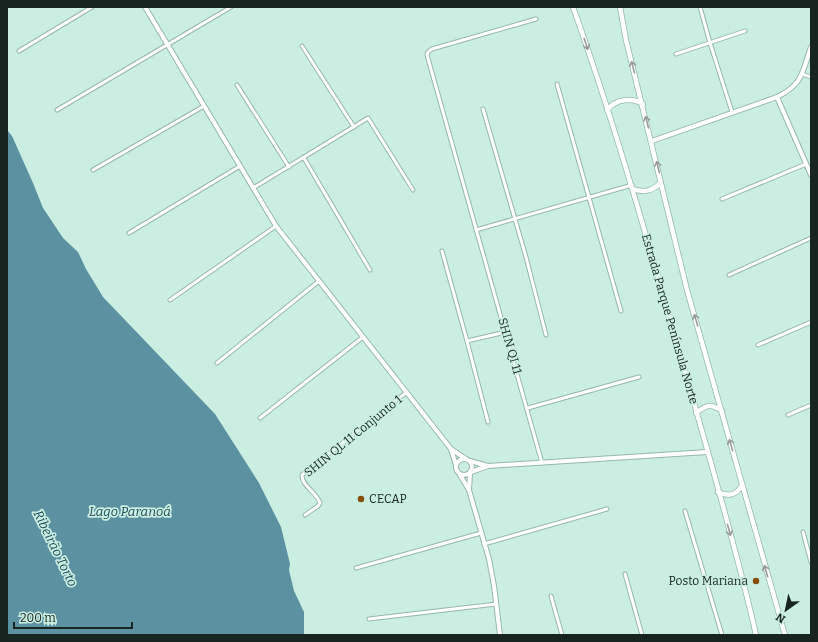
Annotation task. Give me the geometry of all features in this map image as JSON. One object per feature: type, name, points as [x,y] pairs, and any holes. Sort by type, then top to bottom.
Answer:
[{"type":"main road","name":"Estrada Parque Península Norte","points":[[574,7],[632,187],[748,599],[756,635]]},
{"type":"main road","name":"Estrada Parque Península Norte","points":[[620,7],[626,40],[652,141],[687,290],[785,635]]},
{"type":"main road","points":[[607,110],[614,104],[627,100],[633,99],[642,104]]},
{"type":"main road","points":[[632,187],[638,191],[649,190],[661,182]]},
{"type":"main road","points":[[696,412],[710,406],[716,407],[722,412]]},
{"type":"main road","points":[[718,492],[725,495],[732,494],[738,491],[742,485]]},
{"type":"street","points":[[19,51],[92,7]]},
{"type":"street","points":[[145,7],[276,226],[451,449],[472,464],[469,490]]},
{"type":"street","points":[[57,110],[231,7]]},
{"type":"street","points":[[700,7],[732,112]]},
{"type":"street","name":"SHIN QI 11","points":[[536,19],[432,49],[428,52],[427,58],[528,408],[542,463]]},
{"type":"street","points":[[676,54],[745,32]]},
{"type":"street","points":[[302,46],[354,127]]},
{"type":"street","points":[[652,141],[777,97],[792,89],[802,74],[811,47]]},
{"type":"street","points":[[802,74],[811,77]]},
{"type":"street","points":[[557,84],[621,311]]},
{"type":"street","points":[[237,85],[289,167]]},
{"type":"street","points":[[777,97],[811,175]]},
{"type":"street","points":[[93,170],[204,106]]},
{"type":"street","points":[[483,109],[515,218],[546,335]]},
{"type":"street","points":[[253,188],[368,118],[413,190]]},
{"type":"street","points":[[304,158],[370,270]]},
{"type":"street","points":[[722,200],[806,164]]},
{"type":"street","points":[[129,233],[240,166]]},
{"type":"street","points":[[476,230],[589,197],[632,187]]},
{"type":"street","points":[[170,300],[276,226]]},
{"type":"street","points":[[729,275],[811,238]]},
{"type":"street","points":[[442,251],[488,422]]},
{"type":"street","points":[[217,363],[319,281]]},
{"type":"street","points":[[758,345],[811,322]]},
{"type":"street","points":[[467,341],[506,332]]},
{"type":"street","points":[[260,418],[363,337]]},
{"type":"street","points":[[528,408],[639,377]]},
{"type":"street","name":"SHIN QL 11 Conjunto 1","points":[[305,515],[320,503],[303,481],[302,475],[407,392]]},
{"type":"street","points":[[788,415],[811,405]]},
{"type":"street","points":[[451,449],[457,472],[469,490],[492,572],[500,635]]},
{"type":"street","points":[[460,475],[464,476],[470,472],[488,466],[707,452]]},
{"type":"street","points":[[456,465],[460,460],[468,460],[488,466]]},
{"type":"street","points":[[484,544],[607,509]]},
{"type":"street","points":[[686,511],[722,635]]},
{"type":"street","points":[[803,532],[811,562]]},
{"type":"street","points":[[356,568],[481,533]]},
{"type":"street","points":[[625,574],[642,635]]},
{"type":"street","points":[[551,596],[562,635]]},
{"type":"street","points":[[369,619],[496,604]]},
{"type":"water","name":"Lago Paranoá","points":[[7,130],[12,136],[43,208],[63,238],[78,252],[86,269],[103,297],[215,414],[259,483],[281,527],[290,564],[289,570],[294,591],[304,612],[304,635],[7,635]]},
{"type":"place","name":"CECAP","points":[[361,499]]},
{"type":"place","name":"Posto Mariana","points":[[756,581]]},
{"type":"water label","name":"Ribeirão Torto","points":[[56,548]]}]
